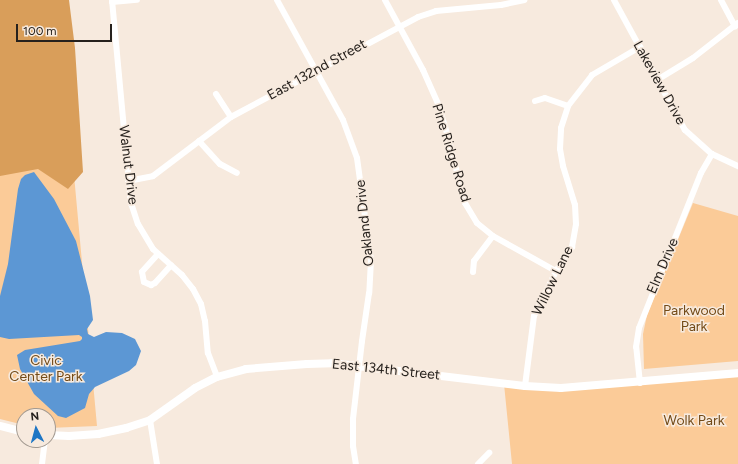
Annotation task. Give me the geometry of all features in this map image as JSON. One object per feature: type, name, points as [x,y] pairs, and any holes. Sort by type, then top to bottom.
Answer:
[{"type":"street","points":[[112,1],[138,0]]},
{"type":"street","name":"Oakland Drive","points":[[277,0],[343,120],[357,158],[371,260],[370,293],[353,419],[353,446],[356,464]]},
{"type":"street","name":"Pine Ridge Road","points":[[385,0],[423,70],[438,104],[465,203],[477,223],[493,236],[556,271]]},
{"type":"street","name":"East 132nd Street","points":[[128,181],[153,176],[199,140],[231,118],[418,17],[436,11],[501,5],[524,0]]},
{"type":"street","name":"Lakeview Drive","points":[[614,0],[685,130],[712,154],[738,166]]},
{"type":"street","points":[[657,80],[693,58],[736,24],[721,0]]},
{"type":"street","name":"Walnut Drive","points":[[112,1],[131,203],[138,224],[153,249],[171,265],[193,289],[201,304],[205,322],[208,353],[217,377]]},
{"type":"street","name":"Willow Lane","points":[[525,386],[534,316],[556,271],[572,247],[576,224],[575,205],[563,166],[560,149],[561,128],[568,106],[592,75],[640,47]]},
{"type":"street","points":[[216,94],[231,118]]},
{"type":"street","points":[[535,101],[545,98],[568,106]]},
{"type":"street","points":[[199,140],[220,164],[237,173]]},
{"type":"street","name":"Elm Drive","points":[[640,383],[636,347],[639,328],[701,173],[712,154]]},
{"type":"street","points":[[473,272],[474,261],[493,236]]},
{"type":"street","points":[[158,254],[142,272],[144,282],[151,285],[155,283],[171,265]]},
{"type":"street","name":"East 134th Street","points":[[56,435],[98,434],[126,428],[150,420],[195,388],[217,377],[246,369],[332,363],[525,386],[562,388],[640,383],[738,373]]},
{"type":"street","points":[[150,420],[157,464]]},
{"type":"street","points":[[0,426],[16,430]]},
{"type":"street","points":[[42,464],[44,448]]},
{"type":"street","points":[[478,464],[489,453]]},
{"type":"green space","name":"Civic Center Park","points":[[0,0],[58,0],[97,426],[56,428],[56,408],[16,408],[16,423],[0,419]]},
{"type":"green space","name":"Parkwood Park","points":[[693,203],[738,216],[738,361],[644,369],[643,334],[647,315]]},
{"type":"green space","name":"Wolk Park","points":[[738,373],[738,464],[512,464],[504,384],[561,388]]},
{"type":"shaded area","points":[[0,0],[69,0],[75,48],[83,172],[68,189],[38,169],[0,176]]},
{"type":"water","points":[[34,172],[54,199],[76,241],[90,296],[93,320],[87,329],[88,334],[94,337],[106,332],[122,333],[135,339],[141,351],[136,365],[129,371],[95,387],[89,394],[85,408],[66,418],[58,416],[56,414],[56,408],[49,408],[34,394],[20,369],[17,355],[25,350],[80,341],[82,337],[79,335],[9,339],[0,337],[0,296],[8,264],[18,189],[21,179],[25,175]]}]
